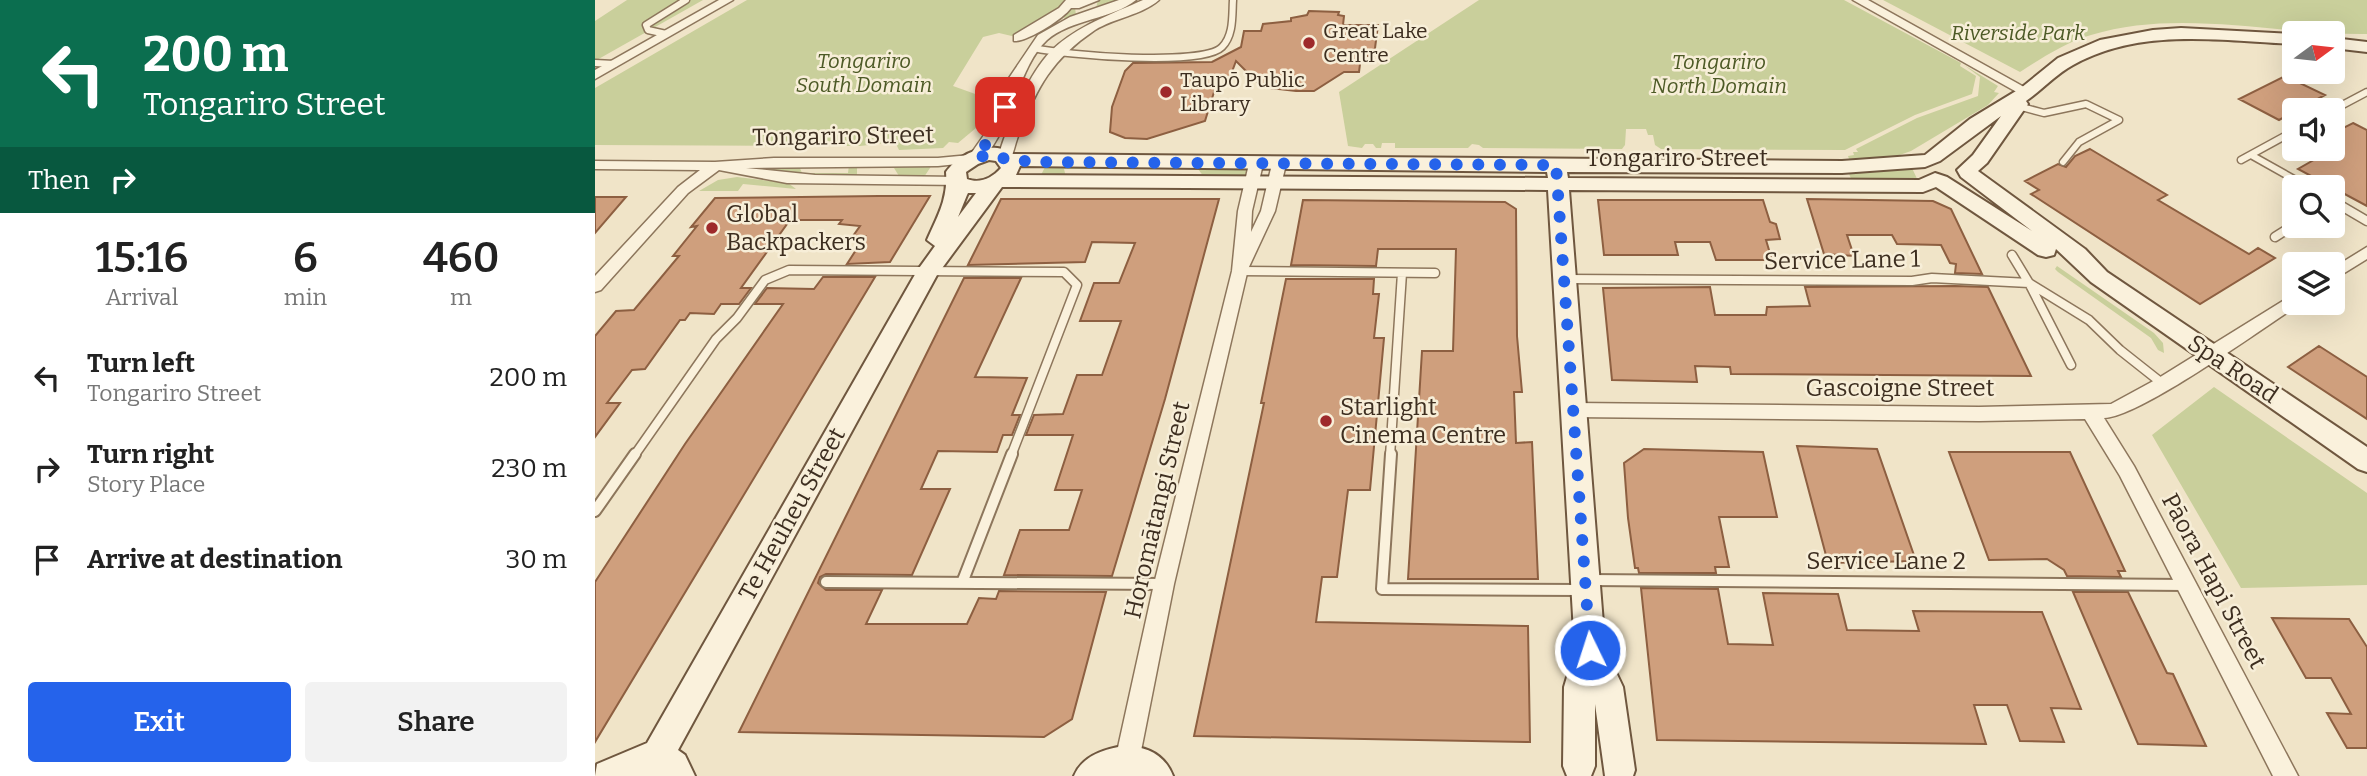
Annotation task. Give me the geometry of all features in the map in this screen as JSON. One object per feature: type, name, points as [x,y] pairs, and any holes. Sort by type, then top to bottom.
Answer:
[{"type":"street","points":[[595,75],[727,0]]},
{"type":"street","points":[[1096,0],[1063,12],[1018,38],[1064,10],[1068,3],[1072,2],[1075,6],[1096,0]]},
{"type":"street","points":[[974,158],[996,128],[1011,86],[1042,38],[1063,25],[1127,0]]},
{"type":"street","points":[[1007,158],[1009,141],[1035,84],[1056,53],[1093,26],[1150,0]]},
{"type":"street","points":[[1859,0],[2023,99]]},
{"type":"street","name":"Tongariro Street","points":[[1968,171],[1980,159],[2023,99],[2052,71],[2079,53],[2122,40],[2181,33],[2282,38]]},
{"type":"street","points":[[2345,42],[2367,41]]},
{"type":"street","points":[[2345,44],[2367,47]]},
{"type":"street","name":"Tongariro Street","points":[[715,166],[754,175],[808,180],[958,183],[972,187],[996,182],[1254,173],[1557,174],[1923,186],[1933,169],[1977,123],[2023,99]]},
{"type":"street","name":"Tongariro Street","points":[[595,165],[929,162],[989,155],[1254,173]]},
{"type":"street","name":"Te Heuheu Street","points":[[667,767],[928,271],[957,195],[956,172],[974,158]]},
{"type":"street","name":"Te Heuheu Street","points":[[928,271],[996,182],[1010,170],[1007,158]]},
{"type":"street","name":"Spa Road","points":[[1933,169],[1957,160],[2077,254],[2099,277],[2367,461]]},
{"type":"street","points":[[599,279],[681,193],[715,166]]},
{"type":"street","name":"Spa Road","points":[[1933,169],[2067,264],[2099,277]]},
{"type":"street","name":"Horomātangi Street","points":[[1127,761],[1164,584],[1240,271],[1245,211],[1254,173]]},
{"type":"street","name":"Horomātangi Street","points":[[1240,271],[1261,230],[1277,173]]},
{"type":"street","points":[[1557,174],[1590,650],[1579,687],[1573,771],[1593,763],[1606,764],[1623,773]]},
{"type":"street","points":[[2345,267],[2367,252]]},
{"type":"street","name":"Gascoigne Street","points":[[1573,410],[2114,411],[2162,384],[2282,308]]},
{"type":"street","name":"Pāora Hapi Street","points":[[2091,413],[2127,471],[2286,776]]},
{"type":"street","points":[[1590,650],[1608,687],[1623,773]]},
{"type":"street","points":[[1090,776],[1114,763],[1127,761],[1142,763],[1157,776]]},
{"type":"street","points":[[609,776],[624,766],[667,767]]},
{"type":"lane","points":[[666,34],[648,30],[646,25],[686,0]]},
{"type":"lane","points":[[1034,48],[1056,53],[1191,57],[1219,50],[1227,41],[1233,0]]},
{"type":"lane","points":[[595,63],[614,64]]},
{"type":"lane","points":[[2345,104],[2367,92]]},
{"type":"lane","points":[[2023,99],[2033,113],[2049,115],[2086,104],[2119,120],[2079,142],[2063,162]]},
{"type":"lane","points":[[2241,160],[2282,138]]},
{"type":"lane","points":[[2251,155],[2287,175]]},
{"type":"lane","points":[[2345,208],[2367,221]]},
{"type":"lane","points":[[2275,237],[2282,233]]},
{"type":"lane","points":[[2012,255],[2071,365]]},
{"type":"lane","points":[[595,511],[716,340],[737,318],[765,280],[789,270],[1064,272],[1077,285],[962,583]]},
{"type":"lane","points":[[1240,271],[1435,273]]},
{"type":"lane","name":"Service Lane 2","points":[[1402,273],[1382,589],[1585,585],[2186,585]]},
{"type":"lane","name":"Service Lane 1","points":[[1563,279],[1912,281],[1932,278],[2029,283]]},
{"type":"lane","points":[[2029,283],[2089,320],[2120,350],[2162,384]]},
{"type":"lane","points":[[826,582],[1164,584]]},
{"type":"green space","points":[[627,0],[703,0],[595,61],[595,21]]},
{"type":"green space","name":"Tongariro South Domain","points":[[747,0],[1098,0],[1075,7],[1076,16],[1065,20],[1063,13],[1020,38],[999,33],[983,37],[953,86],[992,100],[997,109],[986,129],[987,133],[979,132],[976,128],[958,143],[949,142],[943,148],[899,150],[895,142],[860,146],[595,145],[595,88]]},
{"type":"green space","points":[[1098,0],[1127,0],[1096,8]]},
{"type":"green space","name":"Tongariro North Domain","points":[[1479,0],[1844,0],[1961,63],[1960,66],[1976,76],[1972,94],[1915,115],[1845,150],[1661,149],[1655,145],[1653,135],[1648,135],[1646,129],[1626,129],[1625,145],[1622,149],[1483,148],[1472,144],[1468,148],[1395,148],[1395,143],[1382,143],[1381,148],[1376,148],[1373,144],[1365,144],[1362,148],[1348,146],[1339,92]]},
{"type":"green space","name":"Riverside Park","points":[[1883,0],[2367,0],[2367,34],[2345,33],[2345,21],[2282,21],[2282,29],[2193,23],[2125,27],[2072,42],[2020,72]]},
{"type":"green space","points":[[1964,65],[1998,86],[1994,92],[1999,93],[1988,105],[1911,151],[1891,158],[1846,164],[1848,156],[1858,152],[1856,149],[1917,118],[1978,96],[1980,77]]},
{"type":"green space","points":[[849,165],[932,165],[924,177],[899,176],[894,168],[857,168],[857,176],[796,176],[749,168],[799,166],[802,173],[848,173]]},
{"type":"green space","points":[[1046,165],[1245,168],[1247,172],[1243,177],[1204,177],[1198,169],[1064,169],[1066,177],[1040,177]]},
{"type":"green space","points":[[1912,168],[1919,183],[1852,181],[1847,169]]},
{"type":"green space","points":[[737,177],[788,183],[796,189],[743,184],[738,191],[699,191],[718,180]]},
{"type":"green space","points":[[2057,266],[2154,333],[2163,343],[2164,353],[2158,350],[2151,338],[2058,272],[2055,269]]},
{"type":"green space","points":[[2214,387],[2367,493],[2367,585],[2241,588],[2152,435]]},
{"type":"building","points":[[1309,11],[1339,12],[1338,15],[1344,16],[1343,25],[1378,25],[1374,56],[1361,56],[1359,72],[1344,72],[1314,91],[1262,87],[1236,61],[1230,77],[1219,76],[1205,121],[1147,139],[1125,138],[1110,132],[1112,107],[1125,71],[1133,63],[1212,62],[1241,47],[1244,31],[1261,31],[1263,24],[1291,21],[1291,18],[1307,15]]},
{"type":"building","points":[[2282,78],[2282,84],[2302,84],[2325,95],[2319,98],[2282,98],[2282,118],[2279,120],[2239,99]]},
{"type":"building","points":[[2353,123],[2367,130],[2367,206],[2345,194],[2345,175],[2309,175],[2298,169],[2312,161],[2345,161],[2345,127]]},
{"type":"building","points":[[2090,149],[2167,195],[2158,200],[2249,254],[2258,248],[2275,258],[2200,304],[2031,194],[2039,190],[2025,181],[2058,164],[2066,167],[2075,156]]},
{"type":"building","points":[[930,196],[890,262],[847,264],[865,236],[853,236],[860,226],[839,224],[842,220],[790,220],[741,288],[751,288],[739,304],[721,304],[714,314],[690,313],[685,320],[680,320],[645,369],[632,370],[607,403],[620,403],[595,437],[595,336],[616,311],[634,310],[679,256],[673,256],[697,226],[691,227],[715,198]]},
{"type":"building","points":[[595,197],[626,197],[595,233]]},
{"type":"building","points":[[1001,199],[1219,199],[1165,399],[1112,576],[1004,575],[1020,530],[1069,530],[1082,490],[1055,490],[1073,435],[1026,435],[1034,415],[1063,414],[1077,375],[1102,375],[1121,321],[1080,321],[1094,283],[1119,283],[1135,243],[1092,242],[1085,262],[968,265]]},
{"type":"building","points":[[1807,199],[1933,201],[1951,209],[1982,274],[1955,273],[1956,264],[1950,263],[1941,245],[1897,244],[1892,235],[1847,235],[1854,256],[1824,254]]},
{"type":"building","points":[[1303,200],[1505,202],[1516,209],[1517,336],[1522,392],[1514,392],[1516,443],[1532,442],[1538,579],[1408,579],[1422,351],[1453,351],[1456,249],[1378,249],[1376,266],[1291,265]]},
{"type":"building","points":[[1598,200],[1763,200],[1770,222],[1776,224],[1780,239],[1766,240],[1772,260],[1716,260],[1710,242],[1675,242],[1678,255],[1604,255]]},
{"type":"building","points":[[823,277],[875,277],[595,742],[595,582],[685,444],[783,304],[755,304],[767,288],[814,289]]},
{"type":"building","points":[[964,278],[1021,278],[975,377],[1027,378],[1012,415],[1020,415],[1012,435],[1003,435],[997,452],[938,451],[921,489],[950,489],[912,575],[826,574],[820,577],[818,583],[826,590],[882,590],[866,624],[967,624],[979,598],[996,599],[999,591],[1106,592],[1072,719],[1044,737],[739,732]]},
{"type":"building","points":[[1286,279],[1374,279],[1373,294],[1379,294],[1374,338],[1384,338],[1370,490],[1348,490],[1337,577],[1322,577],[1316,622],[1528,626],[1530,742],[1194,736],[1264,403],[1261,403]]},
{"type":"building","points":[[1710,287],[1715,315],[1766,315],[1767,307],[1810,306],[1805,287],[1988,287],[2031,376],[1731,374],[1730,367],[1695,366],[1697,382],[1612,380],[1603,288]]},
{"type":"building","points":[[2319,346],[2367,377],[2367,419],[2288,367]]},
{"type":"building","points":[[1797,446],[1877,449],[1916,561],[1828,563]]},
{"type":"building","points":[[1644,449],[1763,452],[1777,517],[1719,517],[1729,567],[1715,567],[1716,573],[1639,573],[1638,568],[1635,568],[1628,518],[1624,463]]},
{"type":"building","points":[[1949,452],[2070,452],[2125,571],[2118,571],[2121,577],[2067,576],[2064,570],[2047,559],[1989,560]]},
{"type":"building","points":[[1641,588],[1718,589],[1728,644],[1773,645],[1763,593],[1838,594],[1847,630],[1919,631],[1913,611],[2042,612],[2081,709],[2051,708],[2064,742],[2020,741],[2007,705],[1974,705],[1986,744],[1657,740]]},
{"type":"building","points":[[2073,592],[2128,592],[2167,673],[2173,674],[2206,746],[2138,744]]},
{"type":"building","points":[[2272,618],[2349,619],[2367,647],[2367,748],[2347,748],[2327,713],[2351,714],[2331,678],[2306,678]]},
{"type":"place","name":"Great Lake Centre","points":[[1309,43]]},
{"type":"place","name":"Taupō Public Library","points":[[1166,92]]},
{"type":"place","name":"Global Backpackers","points":[[712,228]]},
{"type":"place","name":"Starlight Cinema Centre","points":[[1326,421]]},
{"type":"route","points":[[1005,107],[992,136],[976,157],[995,155],[1008,160],[1043,162],[1556,165],[1590,650]]}]
